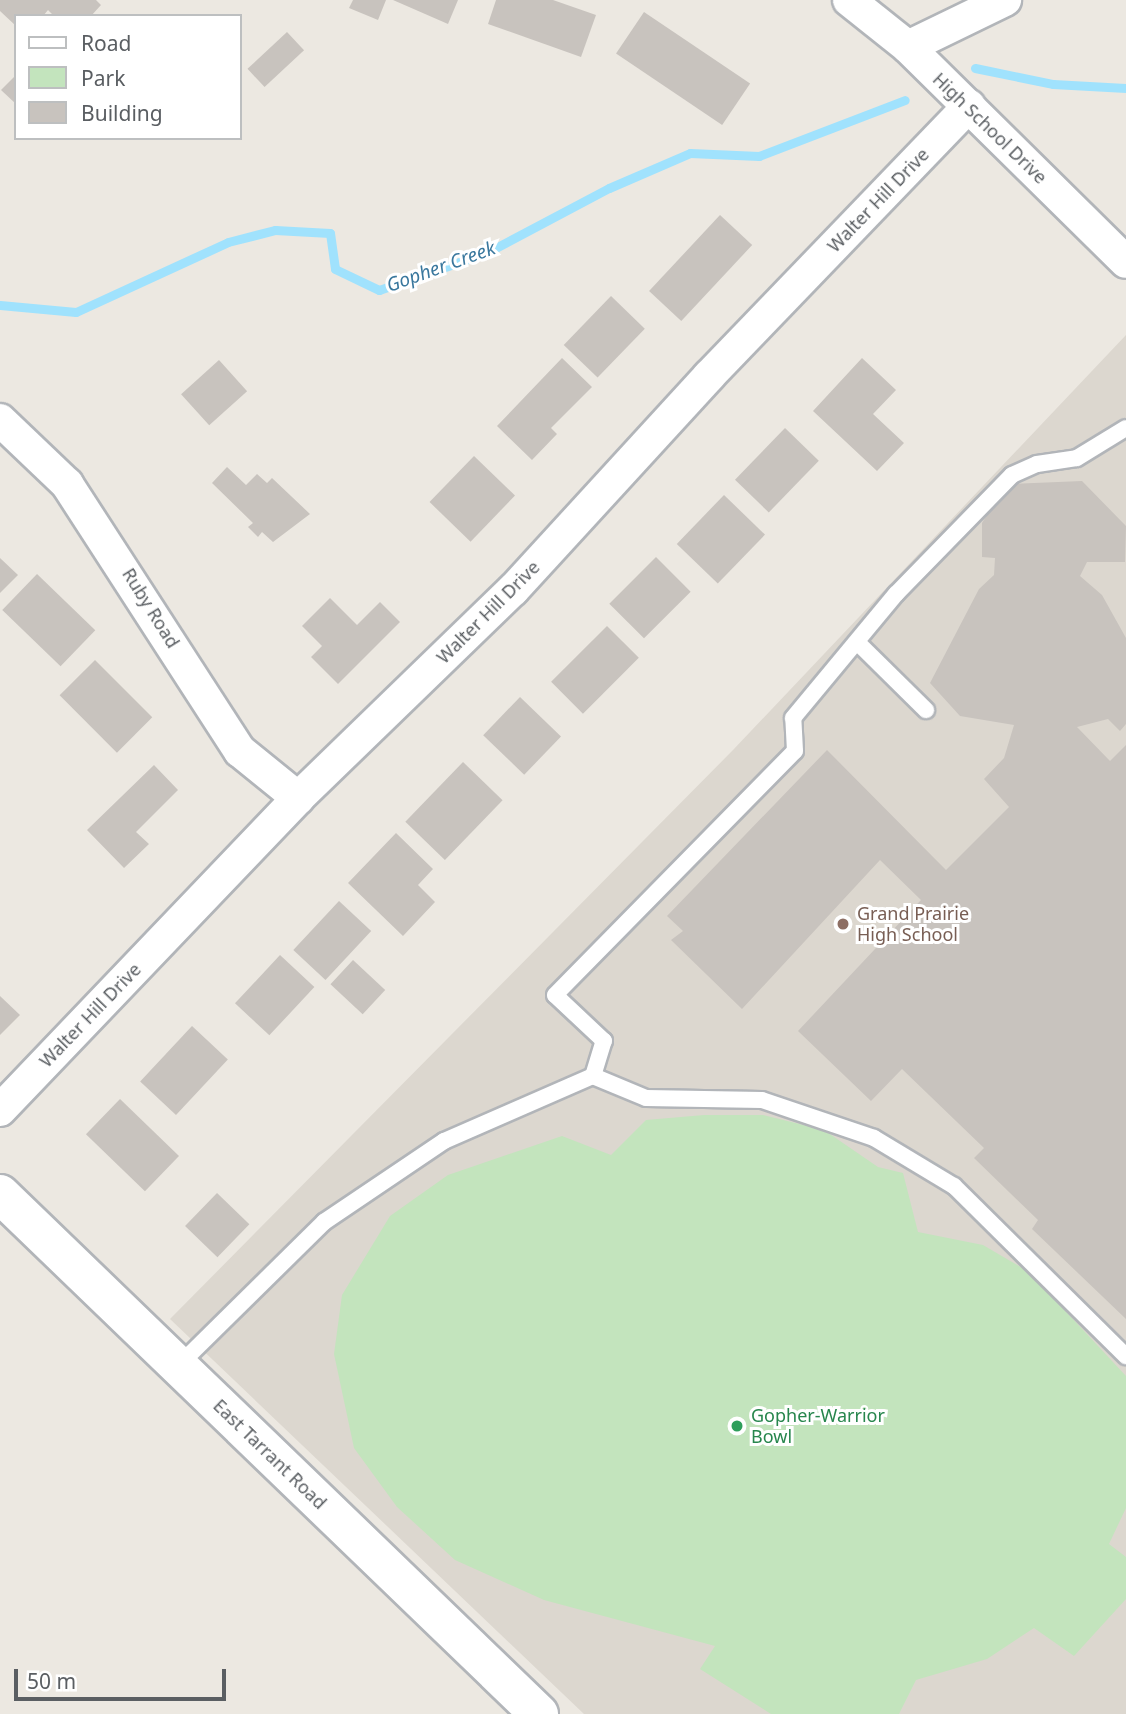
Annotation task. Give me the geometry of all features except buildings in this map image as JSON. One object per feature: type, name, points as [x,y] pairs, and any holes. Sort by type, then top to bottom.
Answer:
[{"type":"street","name":"High School Drive","points":[[849,0],[908,47],[1126,261]]},
{"type":"street","points":[[908,47],[1005,0]]},
{"type":"street","name":"Walter Hill Drive","points":[[0,1110],[298,797],[513,590],[709,376],[969,106]]},
{"type":"street","name":"Ruby Road","points":[[0,420],[67,484],[240,751],[298,797]]},
{"type":"street","name":"East Tarrant Road","points":[[0,1195],[539,1714]]},
{"type":"lane","points":[[593,1076],[604,1041],[555,995],[795,751],[793,718],[896,594],[1012,475],[1037,464],[1077,458],[1122,433]]},
{"type":"lane","points":[[857,642],[926,710]]},
{"type":"lane","points":[[178,1366],[324,1222],[444,1141],[593,1076],[646,1098],[762,1100],[874,1138],[954,1186],[1126,1356]]},
{"type":"shaded area","name":"Grand Prairie High School","points":[[1126,335],[1126,1714],[584,1714],[170,1319],[733,750]]},
{"type":"green space","name":"Gopher-Warrior Bowl","points":[[704,1115],[763,1115],[824,1130],[878,1167],[903,1173],[918,1232],[983,1245],[1029,1272],[1126,1376],[1126,1508],[1109,1544],[1126,1557],[1126,1599],[1074,1656],[1034,1628],[987,1659],[916,1680],[899,1714],[771,1714],[700,1669],[715,1646],[544,1600],[455,1560],[397,1507],[354,1448],[334,1354],[342,1295],[390,1216],[448,1175],[562,1136],[611,1155],[646,1120]]},
{"type":"waterway","name":"Gopher Creek","points":[[975,68],[1053,84],[1126,88]]},
{"type":"waterway","name":"Gopher Creek","points":[[0,305],[76,312],[228,242],[275,230],[330,233],[335,269],[379,290],[488,252],[609,188],[690,153],[759,156],[905,100]]},
{"type":"place","name":"Grand Prairie High School","points":[[843,924]]},
{"type":"place","name":"Gopher-Warrior Bowl","points":[[737,1426]]}]
